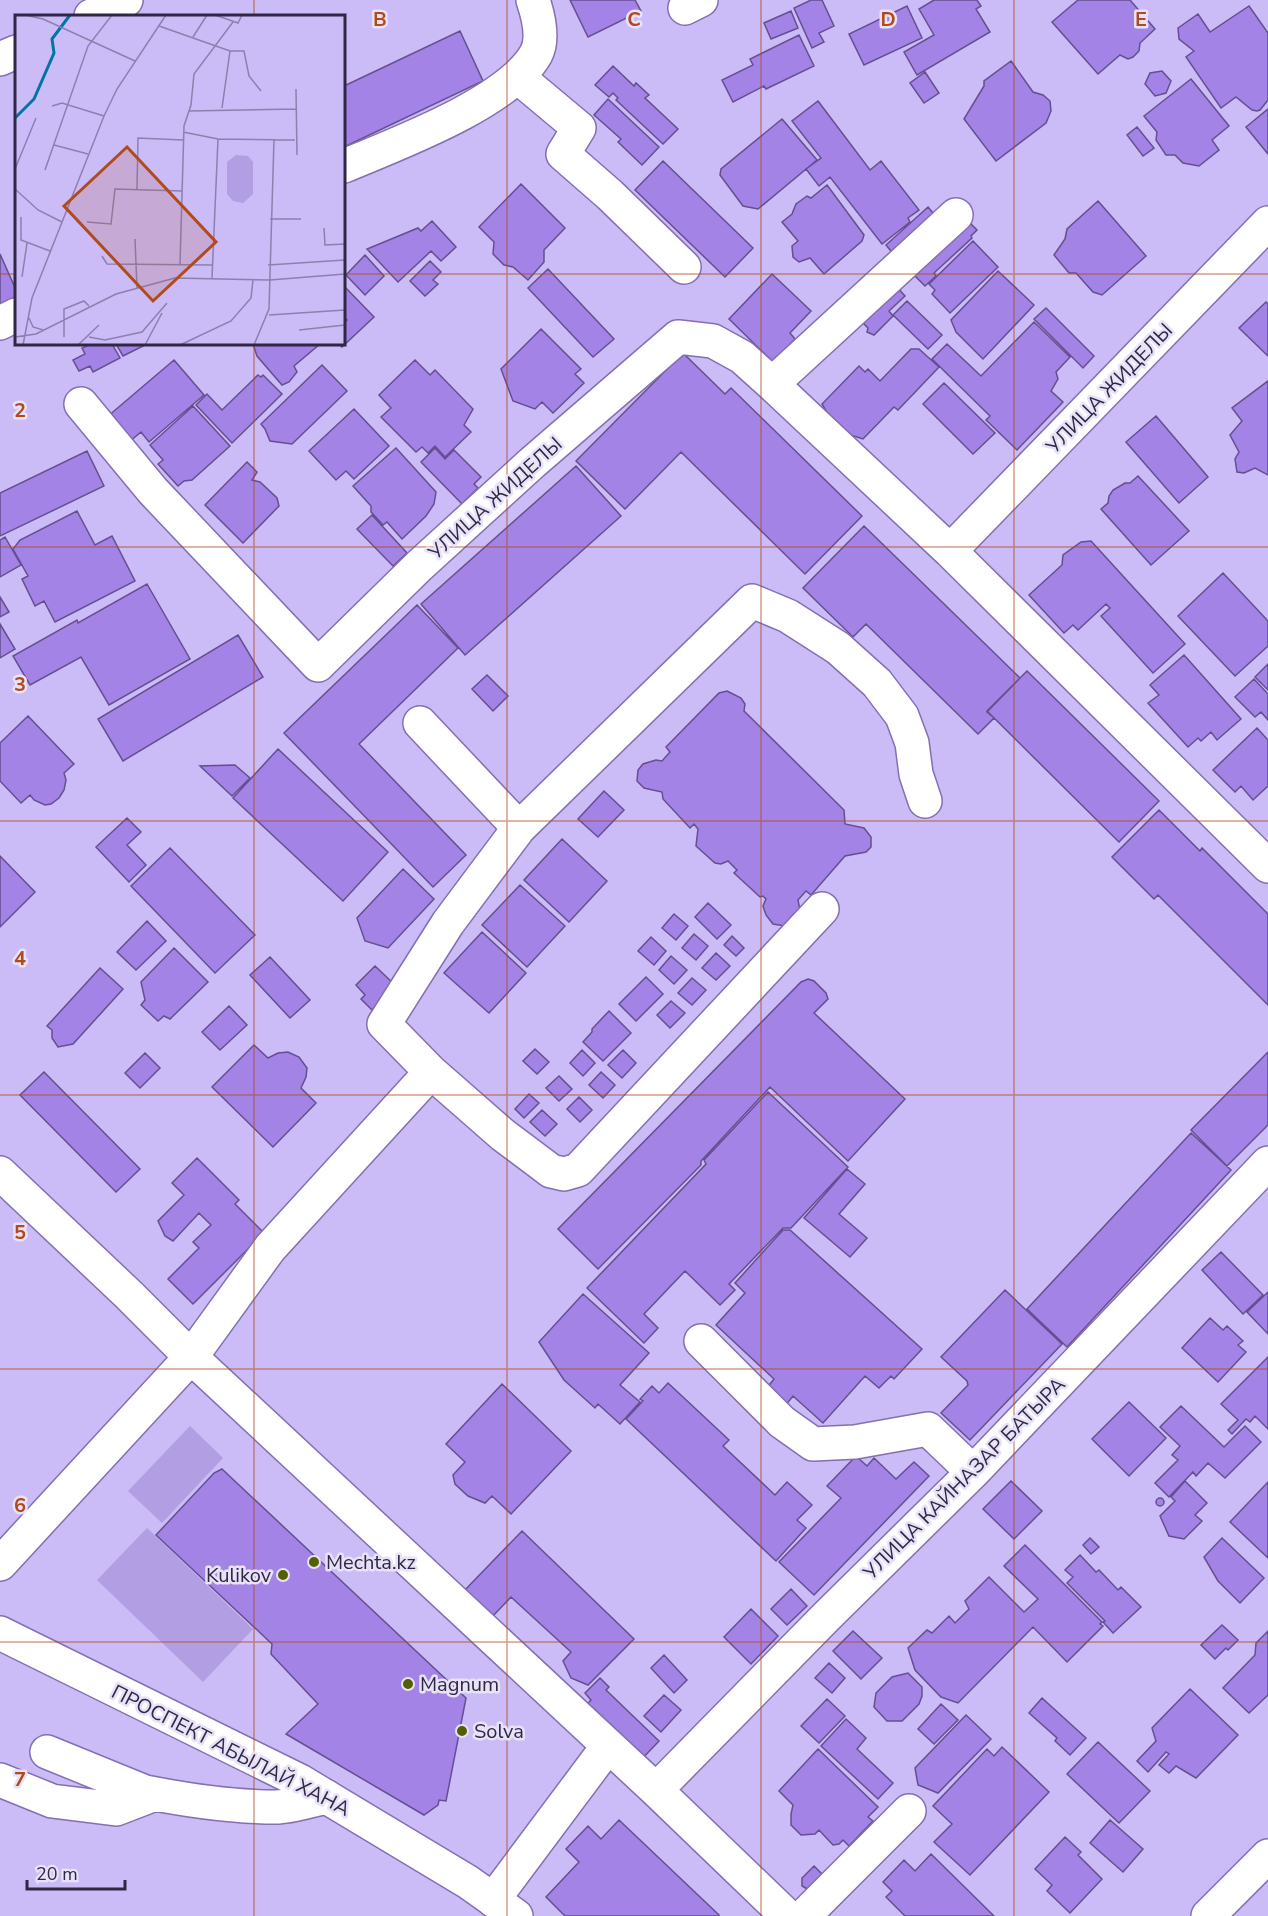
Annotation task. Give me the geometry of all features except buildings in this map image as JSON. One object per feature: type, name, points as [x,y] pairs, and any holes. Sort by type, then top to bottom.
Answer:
[{"type":"street","points":[[93,15],[126,0]]},
{"type":"street","points":[[345,166],[442,124],[487,98],[518,76],[537,52],[540,21],[533,0]]},
{"type":"street","points":[[0,59],[15,52]]},
{"type":"street","points":[[518,76],[579,128],[563,154],[610,195],[684,267]]},
{"type":"street","points":[[772,384],[956,215]]},
{"type":"street","name":"УЛИЦА ЖИДЕЛЫ","points":[[950,552],[1268,223]]},
{"type":"street","points":[[0,323],[15,316]]},
{"type":"street","name":"УЛИЦА ЖИДЕЛЫ","points":[[81,405],[153,491],[318,665],[428,558],[532,463],[678,337],[713,341],[742,357],[950,552],[1268,866]]},
{"type":"street","points":[[822,909],[578,1170],[564,1174],[551,1171],[503,1135],[431,1072],[384,1024],[448,923],[519,828],[752,601],[788,615],[838,648],[877,682],[903,716],[912,743],[916,774],[925,801]]},
{"type":"street","points":[[420,723],[519,828]]},
{"type":"street","points":[[0,1564],[191,1357],[270,1248],[431,1072]]},
{"type":"street","name":"УЛИЦА КАЙНАЗАР БАТЫРА","points":[[656,1790],[973,1472],[1268,1163]]},
{"type":"street","points":[[0,1173],[129,1294],[191,1357],[656,1790],[787,1916]]},
{"type":"street","points":[[702,1341],[782,1422],[813,1444],[855,1442],[928,1430],[973,1472]]},
{"type":"street","name":"ПРОСПЕКТ АБЫЛАЙ ХАНА","points":[[0,1633],[300,1780],[468,1882],[505,1908]]},
{"type":"street","points":[[505,1908],[608,1746]]},
{"type":"street","points":[[48,1752],[155,1794],[278,1807],[327,1797]]},
{"type":"street","points":[[0,1780],[52,1801],[116,1809],[155,1794]]},
{"type":"street","points":[[804,1916],[909,1811]]},
{"type":"street","points":[[1208,1916],[1268,1856]]},
{"type":"shaded area","points":[[190,1426],[223,1458],[162,1523],[128,1491]]},
{"type":"shaded area","points":[[147,1528],[253,1629],[203,1682],[97,1580]]},
{"type":"place","name":"Mechta.kz","points":[[314,1562]]},
{"type":"place","name":"Kulikov","points":[[283,1575]]},
{"type":"place","name":"Magnum","points":[[408,1684]]},
{"type":"place","name":"Solva","points":[[462,1731]]}]
